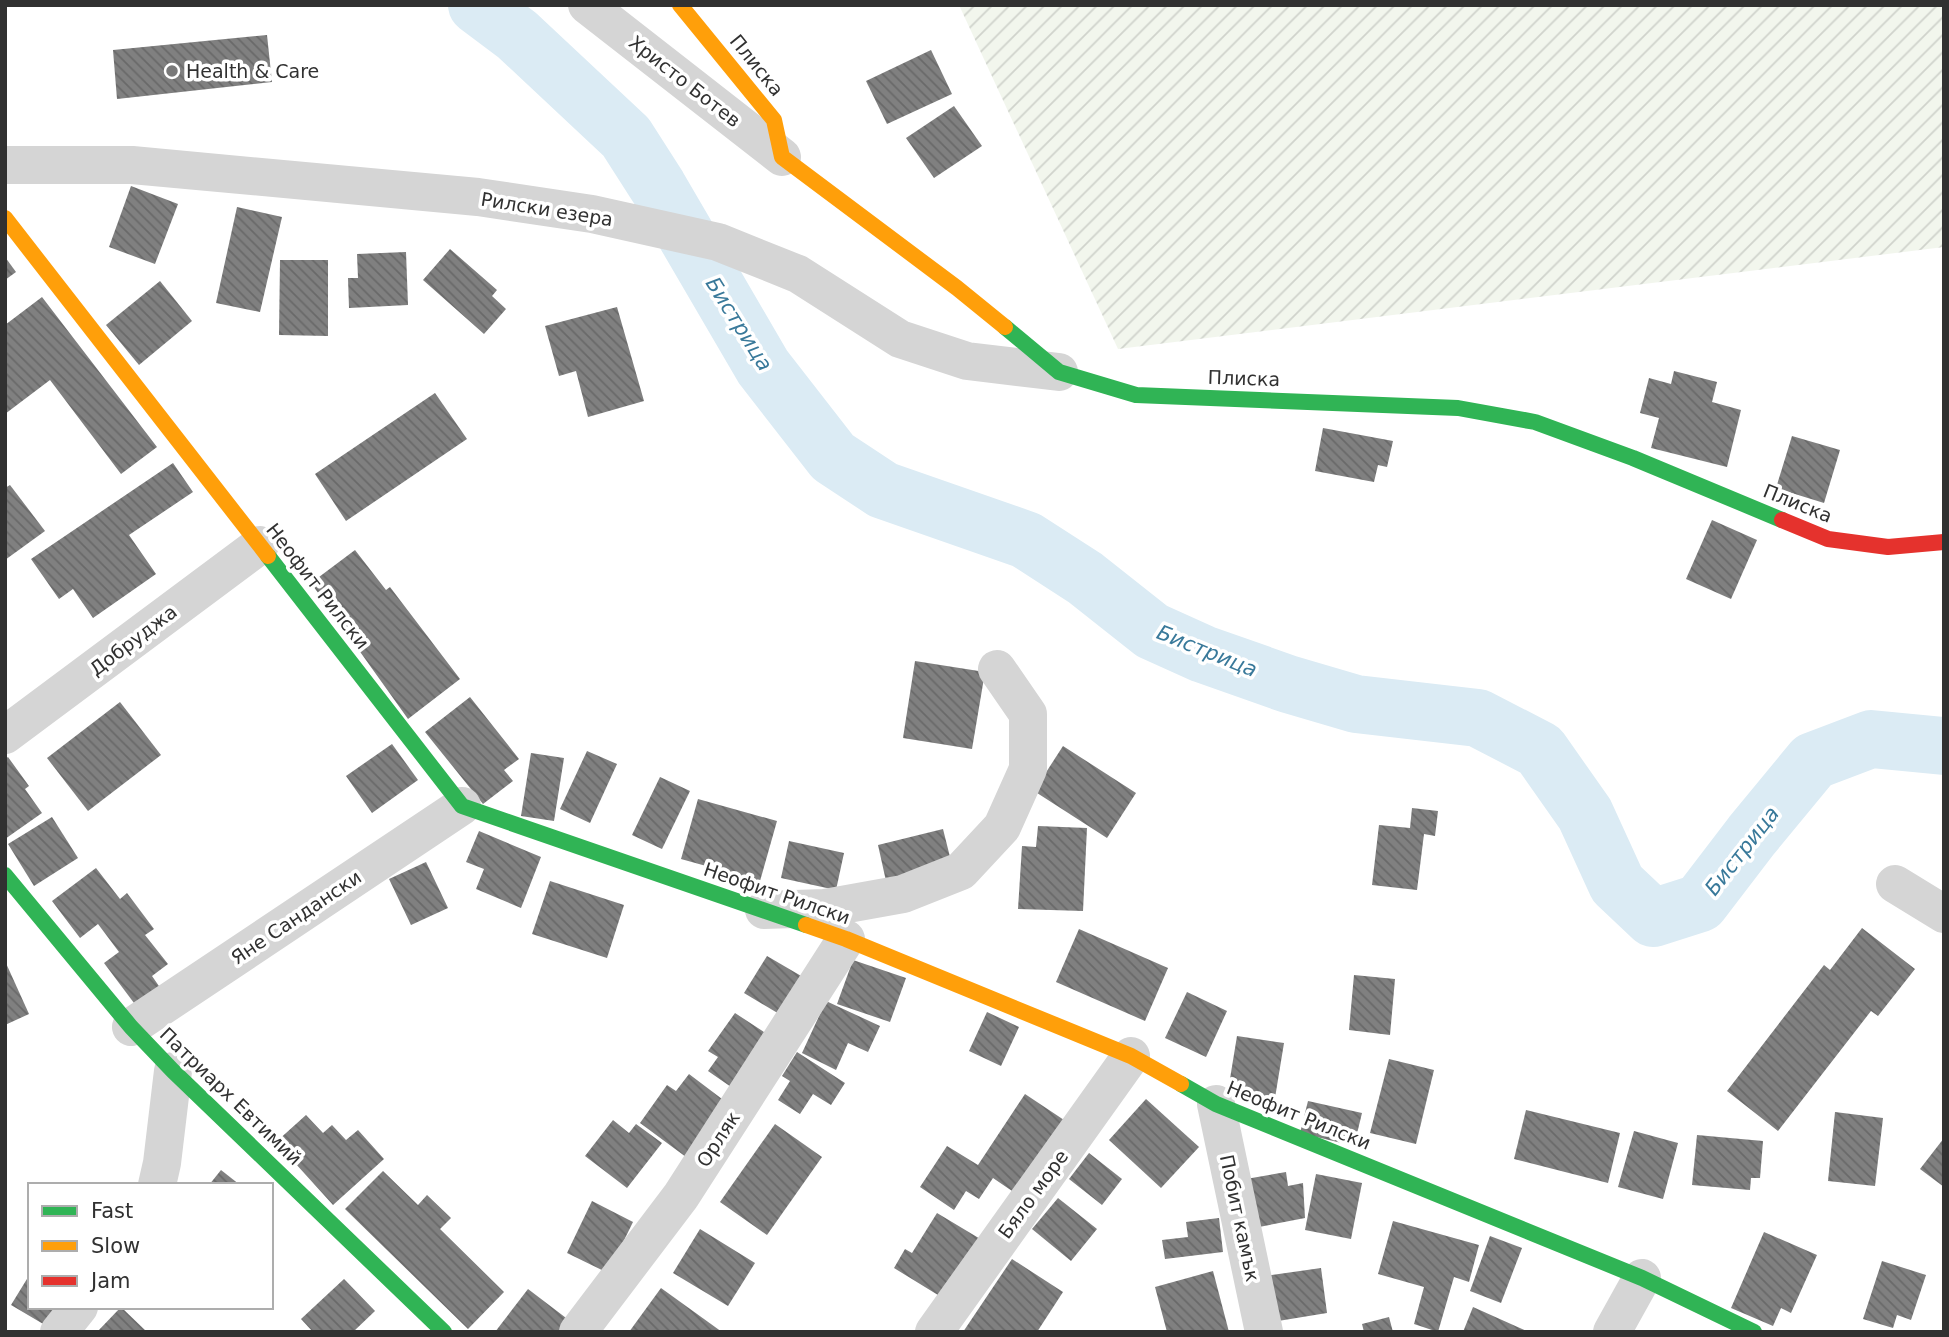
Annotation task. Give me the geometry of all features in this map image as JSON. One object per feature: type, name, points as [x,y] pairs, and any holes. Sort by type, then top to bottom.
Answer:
[{"type":"street","name":"Христо Ботев","points":[[587,5],[782,156]]},
{"type":"street","name":"Плиска","points":[[680,5],[774,120],[782,156],[957,288],[1059,372],[1136,395],[1458,408],[1535,422],[1633,458],[1828,538],[1888,547],[1944,542]]},
{"type":"street","name":"Рилски езера","points":[[5,165],[132,165],[478,197],[592,214],[718,242],[798,274],[900,339],[967,361],[1059,372]]},
{"type":"street","name":"Неофит Рилски","points":[[5,218],[462,806],[846,939],[1131,1056],[1216,1104],[1642,1278],[1754,1332]]},
{"type":"street","name":"Добруджа","points":[[5,735],[260,545]]},
{"type":"street","points":[[759,910],[825,908],[903,894],[961,871],[1002,827],[1028,769],[1028,714],[997,669]]},
{"type":"street","name":"Яне Сандански","points":[[131,1027],[462,806]]},
{"type":"street","name":"Патриарх Евтимий","points":[[5,875],[131,1027],[173,1071],[444,1332]]},
{"type":"street","points":[[1895,884],[1944,914]]},
{"type":"street","name":"Орляк","points":[[578,1332],[681,1196],[846,939]]},
{"type":"street","name":"Бяло море","points":[[934,1332],[1131,1056]]},
{"type":"street","points":[[157,1183],[173,1071]]},
{"type":"street","name":"Побит камък","points":[[1216,1104],[1264,1332]]},
{"type":"street","points":[[1612,1332],[1642,1278]]},
{"type":"street","points":[[59,1332],[77,1309]]},
{"type":"shaded area","points":[[959,5],[1944,5],[1944,247],[1118,349]]},
{"type":"building","points":[[267,35],[272,82],[117,99],[113,50]]},
{"type":"building","points":[[931,50],[952,94],[887,124],[866,81]]},
{"type":"building","points":[[954,106],[982,146],[934,178],[906,138]]},
{"type":"building","points":[[131,186],[178,204],[155,264],[109,247]]},
{"type":"building","points":[[237,207],[282,217],[260,312],[216,303]]},
{"type":"building","points":[[450,249],[497,290],[492,296],[506,309],[484,334],[423,280]]},
{"type":"building","points":[[406,252],[408,305],[349,308],[348,278],[358,278],[357,254]]},
{"type":"building","points":[[5,257],[16,272],[5,280]]},
{"type":"building","points":[[280,260],[328,260],[328,336],[279,335]]},
{"type":"building","points":[[160,281],[192,321],[139,365],[106,325]]},
{"type":"building","points":[[42,297],[157,447],[121,474],[50,380],[5,414],[5,325]]},
{"type":"building","points":[[617,307],[644,401],[588,417],[576,371],[559,376],[545,326]]},
{"type":"building","points":[[1674,371],[1717,382],[1712,402],[1741,410],[1727,467],[1651,448],[1659,418],[1640,413],[1649,378],[1671,384]]},
{"type":"building","points":[[435,393],[467,439],[346,521],[315,474]]},
{"type":"building","points":[[1323,428],[1393,441],[1387,467],[1378,465],[1374,482],[1315,471]]},
{"type":"building","points":[[1792,436],[1840,450],[1824,503],[1776,488]]},
{"type":"building","points":[[173,463],[193,492],[129,535],[156,574],[93,618],[73,589],[59,599],[31,559]]},
{"type":"building","points":[[10,485],[45,531],[5,560],[5,488]]},
{"type":"building","points":[[1712,520],[1757,540],[1731,599],[1686,579]]},
{"type":"building","points":[[355,550],[386,590],[390,587],[460,679],[408,719],[311,583]]},
{"type":"building","points":[[915,661],[985,672],[972,749],[903,738]]},
{"type":"building","points":[[470,697],[519,759],[504,770],[513,781],[483,804],[425,732]]},
{"type":"building","points":[[120,702],[161,755],[88,811],[47,758]]},
{"type":"building","points":[[392,744],[418,780],[372,813],[346,776]]},
{"type":"building","points":[[1063,746],[1136,793],[1107,838],[1034,791]]},
{"type":"building","points":[[587,751],[617,764],[590,823],[560,809]]},
{"type":"building","points":[[531,753],[564,758],[554,821],[521,816]]},
{"type":"building","points":[[8,757],[29,786],[25,789],[42,813],[5,839],[5,759]]},
{"type":"building","points":[[660,777],[690,791],[662,849],[632,835]]},
{"type":"building","points":[[698,799],[777,821],[760,881],[681,859]]},
{"type":"building","points":[[1412,808],[1438,811],[1435,836],[1424,834],[1417,890],[1372,885],[1379,825],[1410,828]]},
{"type":"building","points":[[52,817],[78,858],[34,886],[8,844]]},
{"type":"building","points":[[1038,826],[1087,828],[1083,911],[1018,909],[1022,846],[1036,847]]},
{"type":"building","points":[[943,829],[952,865],[886,881],[878,845]]},
{"type":"building","points":[[479,831],[541,857],[521,908],[476,889],[484,869],[466,862]]},
{"type":"building","points":[[789,841],[844,853],[836,890],[781,878]]},
{"type":"building","points":[[426,862],[448,908],[411,925],[389,879]]},
{"type":"building","points":[[96,868],[120,899],[127,893],[154,929],[145,935],[168,964],[152,976],[161,989],[137,1007],[104,963],[119,952],[98,924],[80,938],[52,901]]},
{"type":"building","points":[[550,881],[624,905],[607,958],[532,934]]},
{"type":"building","points":[[1862,928],[1915,969],[1878,1016],[1871,1011],[1778,1131],[1727,1091],[1824,965],[1830,970]]},
{"type":"building","points":[[1079,929],[1168,968],[1145,1021],[1056,982]]},
{"type":"building","points":[[767,956],[808,980],[786,1018],[744,993]]},
{"type":"building","points":[[853,960],[906,978],[890,1022],[837,1004]]},
{"type":"building","points":[[5,961],[29,1014],[5,1025]]},
{"type":"building","points":[[1354,975],[1395,979],[1390,1035],[1349,1030]]},
{"type":"building","points":[[1187,992],[1227,1011],[1206,1057],[1165,1038]]},
{"type":"building","points":[[826,1001],[880,1026],[868,1052],[848,1043],[836,1070],[802,1053]]},
{"type":"building","points":[[987,1012],[1019,1027],[1001,1066],[969,1051]]},
{"type":"building","points":[[735,1013],[770,1036],[734,1089],[708,1071],[718,1057],[708,1051]]},
{"type":"building","points":[[1237,1036],[1284,1043],[1274,1104],[1227,1097]]},
{"type":"building","points":[[797,1052],[845,1083],[831,1105],[813,1094],[800,1114],[778,1100],[790,1081],[782,1076]]},
{"type":"building","points":[[1389,1059],[1434,1070],[1416,1144],[1370,1133]]},
{"type":"building","points":[[689,1074],[726,1102],[686,1157],[640,1123],[667,1085],[676,1091]]},
{"type":"building","points":[[1025,1094],[1064,1120],[1015,1193],[993,1178],[979,1199],[966,1191],[954,1210],[920,1187],[947,1146],[978,1165]]},
{"type":"building","points":[[1146,1099],[1199,1147],[1161,1188],[1109,1140]]},
{"type":"building","points":[[1308,1101],[1362,1113],[1354,1146],[1300,1133]]},
{"type":"building","points":[[1526,1110],[1620,1133],[1608,1183],[1514,1159]]},
{"type":"building","points":[[1835,1112],[1883,1118],[1875,1186],[1828,1181]]},
{"type":"building","points":[[306,1115],[323,1133],[332,1125],[346,1140],[358,1130],[384,1159],[333,1205],[276,1142]]},
{"type":"building","points":[[613,1120],[629,1133],[636,1124],[662,1143],[627,1188],[585,1156]]},
{"type":"building","points":[[775,1124],[822,1157],[767,1235],[720,1202]]},
{"type":"building","points":[[1634,1131],[1678,1143],[1663,1199],[1618,1187]]},
{"type":"building","points":[[1697,1135],[1763,1141],[1760,1178],[1751,1178],[1750,1190],[1692,1185]]},
{"type":"building","points":[[1944,1138],[1944,1187],[1920,1169]]},
{"type":"building","points":[[1089,1153],[1122,1179],[1102,1205],[1069,1179]]},
{"type":"building","points":[[221,1170],[237,1183],[211,1183]]},
{"type":"building","points":[[383,1171],[418,1205],[427,1195],[451,1218],[440,1229],[504,1292],[468,1329],[345,1209]]},
{"type":"building","points":[[1286,1172],[1288,1186],[1303,1183],[1305,1218],[1254,1228],[1246,1179]]},
{"type":"building","points":[[1316,1174],[1362,1183],[1351,1239],[1305,1230]]},
{"type":"building","points":[[1058,1198],[1097,1229],[1071,1261],[1032,1229]]},
{"type":"building","points":[[592,1201],[633,1222],[608,1273],[567,1253]]},
{"type":"building","points":[[937,1213],[987,1243],[951,1303],[894,1268],[905,1249],[912,1253]]},
{"type":"building","points":[[1219,1218],[1223,1252],[1165,1259],[1162,1240],[1188,1237],[1186,1222]]},
{"type":"building","points":[[1393,1221],[1479,1245],[1469,1282],[1454,1277],[1438,1332],[1414,1324],[1424,1287],[1378,1274]]},
{"type":"building","points":[[700,1229],[755,1263],[728,1306],[673,1273]]},
{"type":"building","points":[[1764,1232],[1817,1255],[1791,1313],[1781,1308],[1773,1326],[1731,1308]]},
{"type":"building","points":[[1490,1236],[1522,1248],[1501,1303],[1470,1291]]},
{"type":"building","points":[[1012,1259],[1063,1292],[1037,1332],[963,1332]]},
{"type":"building","points":[[1882,1261],[1926,1275],[1911,1320],[1897,1315],[1893,1328],[1863,1319]]},
{"type":"building","points":[[1321,1268],[1327,1313],[1272,1322],[1265,1276]]},
{"type":"building","points":[[1213,1271],[1229,1332],[1167,1332],[1155,1287]]},
{"type":"building","points":[[28,1277],[28,1309],[61,1309],[50,1328],[11,1305]]},
{"type":"building","points":[[344,1279],[375,1311],[353,1332],[313,1332],[301,1319]]},
{"type":"building","points":[[661,1288],[722,1332],[629,1332]]},
{"type":"building","points":[[528,1289],[570,1321],[562,1332],[495,1332]]},
{"type":"building","points":[[1473,1307],[1529,1332],[1463,1332]]},
{"type":"building","points":[[119,1309],[123,1309],[147,1332],[97,1332]]},
{"type":"building","points":[[1389,1317],[1393,1332],[1364,1332],[1362,1324]]},
{"type":"waterway","name":"Бистрица","points":[[477,5],[517,35],[626,137],[763,367],[833,457],[883,490],[1026,540],[1085,578],[1152,631],[1203,654],[1288,684],[1356,704],[1478,718],[1540,750],[1585,814],[1617,884],[1653,918],[1700,903],[1813,761],[1871,739],[1944,746]]},
{"type":"traffic: fast","points":[[1005,327],[1059,372],[1136,395],[1458,408],[1535,422],[1633,458],[1782,520]]},
{"type":"traffic: fast","points":[[268,556],[462,806],[806,925]]},
{"type":"traffic: fast","points":[[5,875],[131,1027],[173,1071],[444,1332]]},
{"type":"traffic: fast","points":[[1181,1084],[1216,1104],[1642,1278],[1754,1332]]},
{"type":"traffic: slow","points":[[680,5],[774,120],[782,157],[1005,327]]},
{"type":"traffic: slow","points":[[5,218],[268,556]]},
{"type":"traffic: slow","points":[[806,925],[1131,1056],[1181,1084]]},
{"type":"traffic: jam","points":[[1782,520],[1828,539],[1888,547],[1944,542]]},
{"type":"place","name":"Health & Care","points":[[172,71]]}]
